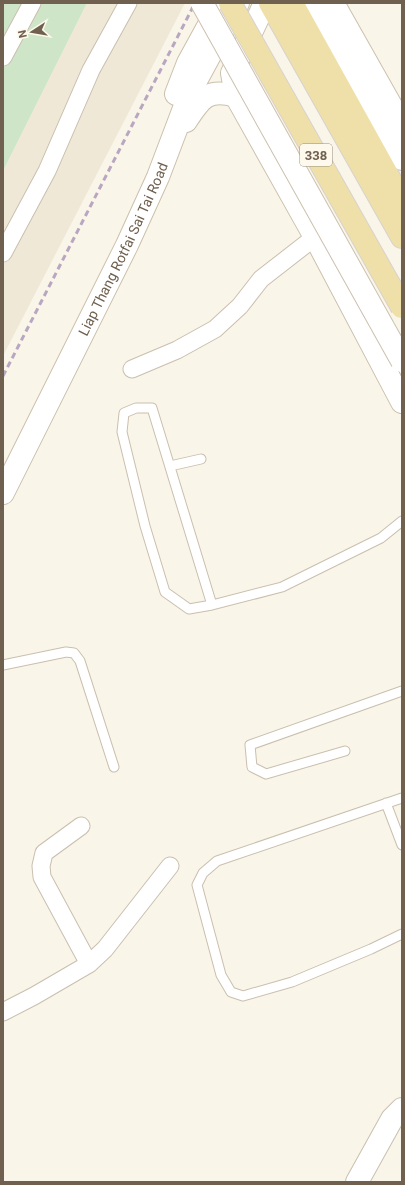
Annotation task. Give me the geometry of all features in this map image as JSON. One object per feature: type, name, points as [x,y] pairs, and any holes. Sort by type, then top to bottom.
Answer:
[{"type":"main road","name":"338","points":[[202,3],[402,362]]},
{"type":"main road","name":"Liap Thang Rotfai Sai Tai Road","points":[[3,462],[55,362],[102,266],[152,158],[188,63],[221,3]]},
{"type":"main road","name":"338","points":[[230,3],[402,307]]},
{"type":"main road","name":"Liap Thang Rotfai Sai Tai Road","points":[[3,493],[127,245],[174,135],[191,90],[238,3]]},
{"type":"main road","name":"338","points":[[246,3],[402,284]]},
{"type":"main road","points":[[265,3],[233,68],[232,82],[236,96],[314,237],[402,402]]},
{"type":"main road","name":"338","points":[[270,3],[402,237]]},
{"type":"main road","points":[[292,3],[402,201]]},
{"type":"main road","points":[[315,3],[402,159]]},
{"type":"main road","points":[[333,3],[402,125]]},
{"type":"main road","points":[[174,135],[203,99],[221,92],[236,96]]},
{"type":"main road","points":[[356,1182],[392,1119],[402,1109]]},
{"type":"street","points":[[3,57],[32,3]]},
{"type":"street","points":[[3,253],[48,171],[91,70],[128,3]]},
{"type":"street","points":[[132,369],[177,350],[215,329],[240,306],[261,279],[314,237]]},
{"type":"street","points":[[81,826],[44,853],[40,866],[42,877],[89,964]]},
{"type":"street","points":[[3,1012],[89,964],[105,950],[170,866]]},
{"type":"lane","points":[[212,605],[152,408],[136,408],[124,413],[122,432],[145,526],[165,592],[189,609],[212,605],[282,587],[380,538],[402,521]]},
{"type":"lane","points":[[170,466],[201,459]]},
{"type":"lane","points":[[3,665],[66,652],[74,653],[80,661],[114,767]]},
{"type":"lane","points":[[345,750],[266,774],[252,767],[250,745],[402,691]]},
{"type":"lane","points":[[402,798],[217,860],[203,873],[197,885],[221,976],[231,992],[243,996],[292,982],[372,949],[402,934]]},
{"type":"lane","points":[[386,803],[402,845]]},
{"type":"shaded area","points":[[87,3],[185,3],[3,356],[3,171]]},
{"type":"green space","points":[[3,3],[87,3],[3,171]]},
{"type":"railway","points":[[3,376],[195,3]]}]
